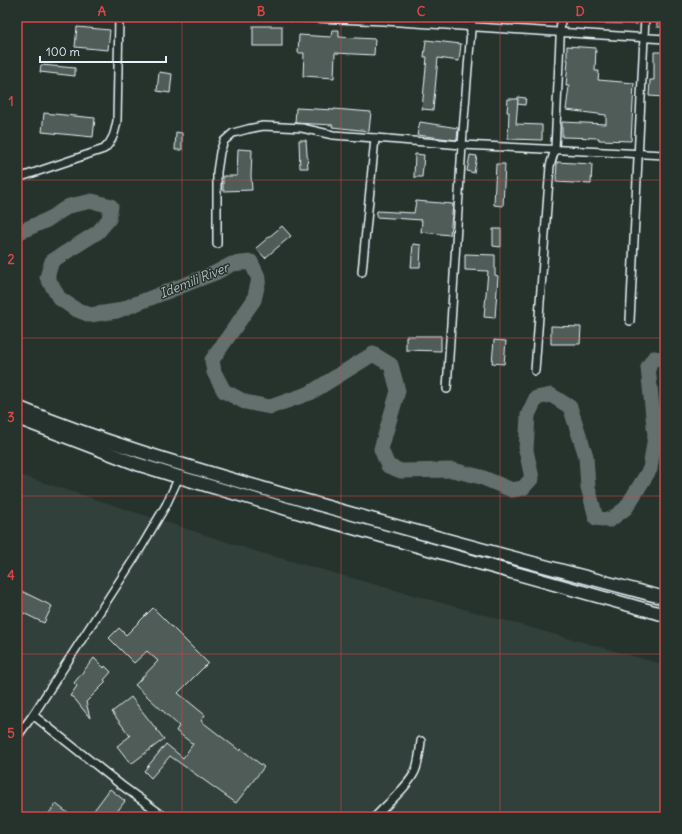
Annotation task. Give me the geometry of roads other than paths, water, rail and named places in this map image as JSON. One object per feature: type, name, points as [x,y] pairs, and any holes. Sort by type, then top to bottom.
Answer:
[{"type":"highway","points":[[17,407],[130,447],[225,478],[338,511],[665,598]]},
{"type":"highway","points":[[17,418],[137,464],[179,477],[336,524],[665,615]]},
{"type":"street","points":[[24,176],[104,149],[110,144],[114,135],[117,121],[119,17]]},
{"type":"street","points":[[292,17],[384,19],[471,27],[665,39]]},
{"type":"street","points":[[446,389],[472,17]]},
{"type":"street","points":[[535,371],[550,166],[555,149],[561,17]]},
{"type":"street","points":[[630,321],[645,17]]},
{"type":"street","points":[[217,244],[217,172],[220,152],[224,141],[233,132],[263,126],[302,128],[333,134],[462,145],[665,155]]},
{"type":"street","points":[[362,272],[375,138]]},
{"type":"street","points":[[17,736],[33,715],[139,551],[166,505],[179,477]]},
{"type":"street","points":[[33,715],[121,785],[165,817]]},
{"type":"street","points":[[374,817],[404,786],[416,770],[420,755],[421,741]]},
{"type":"waterway","name":"Idemili River","points":[[17,233],[47,220],[69,206],[92,201],[111,206],[109,219],[98,232],[52,261],[47,277],[59,298],[75,309],[90,315],[117,311],[215,273],[232,264],[251,262],[259,279],[254,300],[212,360],[214,372],[224,391],[245,402],[270,407],[310,393],[373,354],[391,365],[398,391],[381,449],[388,466],[401,471],[453,470],[481,477],[512,490],[523,488],[532,478],[526,450],[528,415],[536,398],[551,395],[570,407],[586,456],[588,487],[596,518],[610,520],[626,508],[650,469],[655,436],[648,367],[654,358],[665,360]]}]
